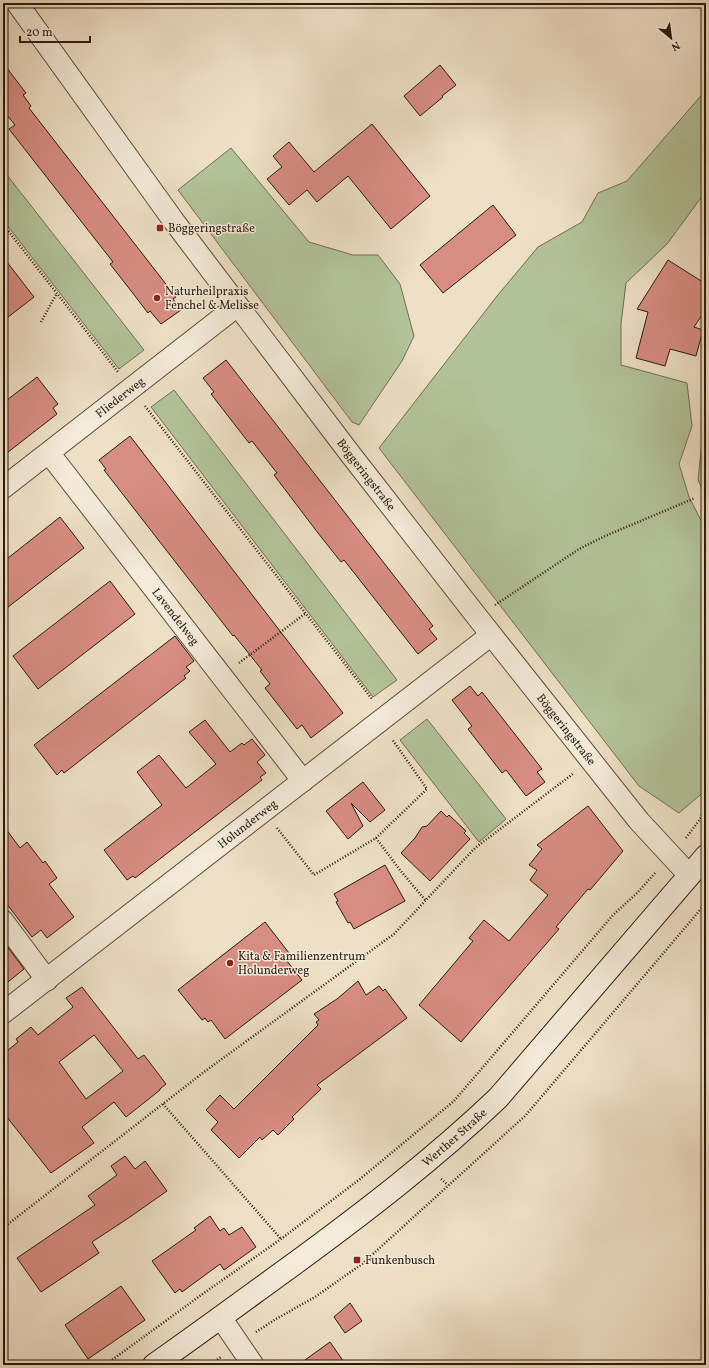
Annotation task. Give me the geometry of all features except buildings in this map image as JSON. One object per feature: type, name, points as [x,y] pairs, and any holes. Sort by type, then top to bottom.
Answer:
[{"type":"main road","name":"Werther Straße","points":[[154,1365],[337,1233],[405,1181],[473,1122],[498,1098],[706,856]]},
{"type":"street","name":"Böggeringstraße","points":[[17,3],[173,220],[237,306],[491,635],[592,760],[639,821],[689,875]]},
{"type":"street","name":"Fliederweg","points":[[3,488],[237,306]]},
{"type":"street","name":"Lavendelweg","points":[[49,452],[303,781]]},
{"type":"street","name":"Holunderweg","points":[[3,1013],[491,635]]},
{"type":"street","points":[[3,921],[47,980]]},
{"type":"street","points":[[221,1318],[253,1365]]},
{"type":"path","points":[[3,224],[306,613],[383,719],[427,789],[376,838],[314,875],[264,811]]},
{"type":"path","points":[[42,322],[57,293]]},
{"type":"path","points":[[478,618],[579,548],[695,498]]},
{"type":"path","points":[[222,675],[306,613]]},
{"type":"path","points":[[3,1228],[204,1072],[394,934],[475,848],[592,760]]},
{"type":"path","points":[[105,1365],[281,1239],[360,1180],[454,1101],[613,915],[637,893],[691,832],[706,807]]},
{"type":"path","points":[[376,838],[400,870],[426,900]]},
{"type":"path","points":[[163,1104],[281,1239]]},
{"type":"green space","points":[[706,90],[706,191],[667,244],[626,283],[621,324],[621,365],[687,383],[692,426],[679,464],[689,497],[706,530],[706,790],[679,813],[639,786],[379,448],[497,296],[538,247],[582,222],[598,193],[627,181]]},
{"type":"green space","points":[[231,148],[309,242],[353,255],[378,255],[400,284],[414,336],[402,361],[359,425],[352,422],[178,190]]},
{"type":"green space","points":[[3,170],[144,350],[119,369],[3,220]]},
{"type":"green space","points":[[174,390],[397,680],[373,697],[151,407]]},
{"type":"green space","points":[[706,431],[706,497],[698,480],[702,441]]},
{"type":"green space","points":[[427,719],[506,819],[479,842],[400,740]]},
{"type":"place","name":"Böggeringstraße","points":[[160,228]]},
{"type":"place","name":"Naturheilpraxis Fenchel & Melisse","points":[[157,298]]},
{"type":"place","name":"Kita & Familienzentrum Holunderweg","points":[[230,963]]},
{"type":"place","name":"Funkenbusch","points":[[357,1260]]}]
